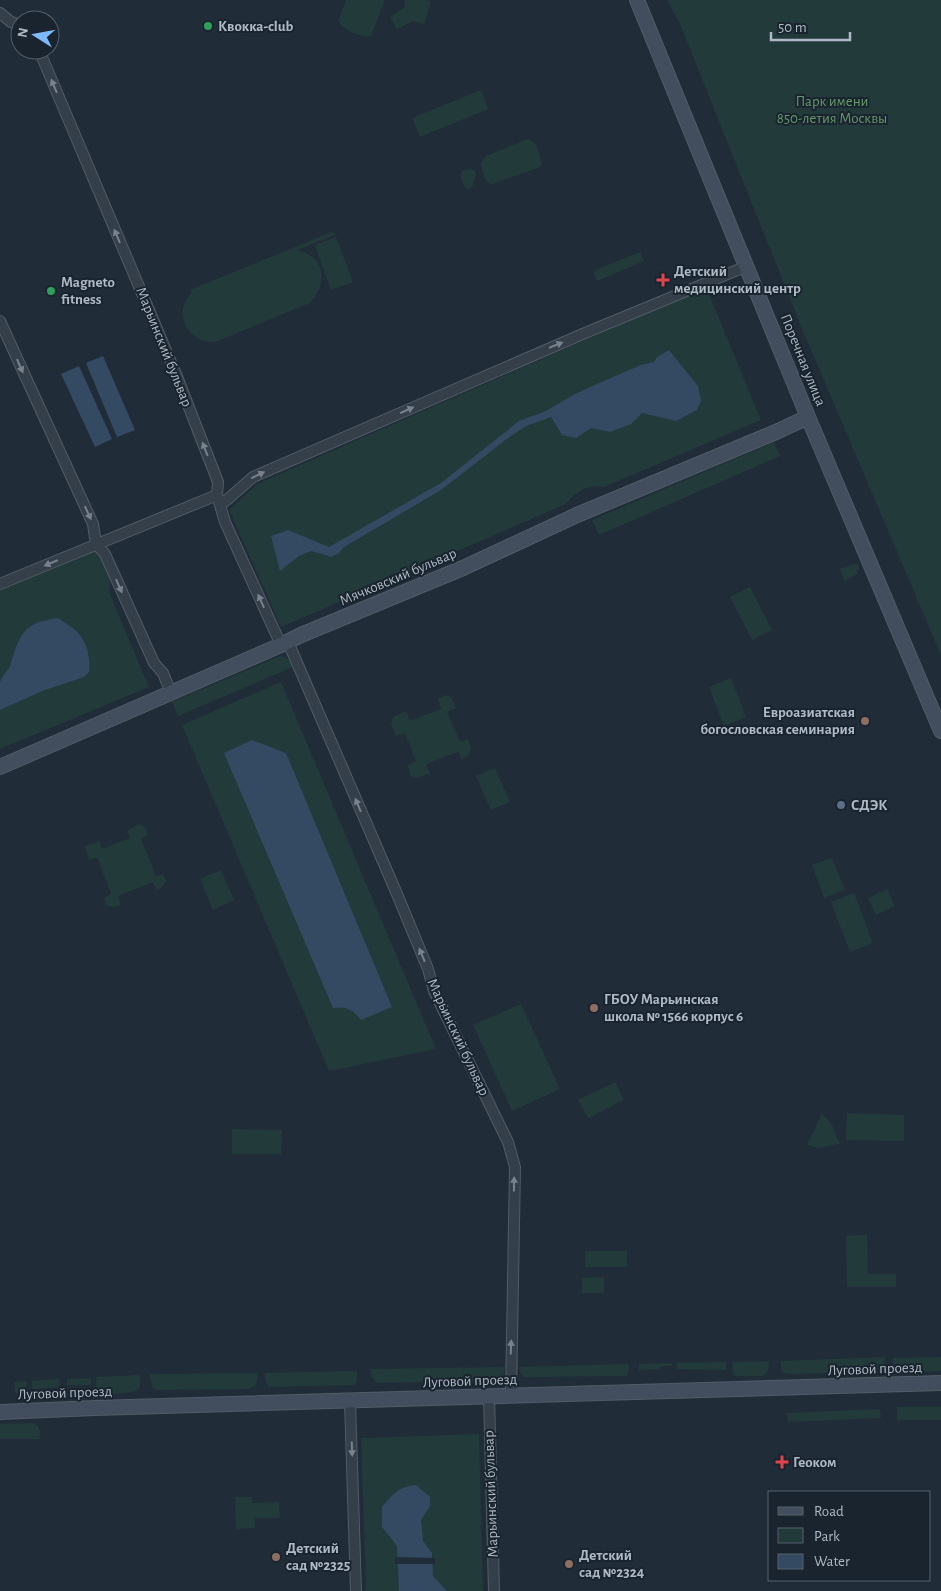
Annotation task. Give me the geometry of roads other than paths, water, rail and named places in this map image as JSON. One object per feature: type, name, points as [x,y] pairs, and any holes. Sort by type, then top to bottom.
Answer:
[{"type":"street","name":"Поречная улица","points":[[637,0],[808,417],[941,731]]},
{"type":"street","points":[[0,13],[10,21]]},
{"type":"street","name":"Марьинский бульвар","points":[[43,60],[176,374],[218,482],[218,500],[225,522],[285,644],[397,894],[428,969],[434,991],[508,1142],[515,1167],[511,1396]]},
{"type":"street","points":[[0,584],[96,544],[218,500],[228,499],[253,477],[585,333],[747,266]]},
{"type":"street","points":[[0,321],[93,524],[96,544],[105,554],[154,663],[163,673],[171,693]]},
{"type":"street","name":"Мячковский бульвар","points":[[0,767],[463,568],[577,515],[808,417]]},
{"type":"street","name":"Луговой проезд","points":[[0,1412],[941,1383]]},
{"type":"street","name":"Марьинский бульвар","points":[[489,1396],[494,1591]]},
{"type":"street","points":[[350,1400],[356,1591]]},
{"type":"water","points":[[669,350],[698,386],[701,401],[697,410],[676,421],[642,413],[631,424],[610,432],[591,428],[576,438],[562,435],[551,417],[526,426],[441,490],[344,547],[332,557],[311,551],[299,556],[280,571],[271,536],[288,530],[329,547],[441,483],[519,421],[546,411],[590,387],[641,365],[654,362],[657,357]]},
{"type":"water","points":[[103,356],[135,430],[117,437],[86,363]]},
{"type":"water","points":[[79,366],[112,439],[95,447],[61,374]]},
{"type":"water","points":[[58,618],[76,631],[84,641],[89,657],[89,672],[84,677],[42,691],[0,710],[0,683],[10,666],[20,638],[24,632],[37,623]]},
{"type":"water","points":[[252,740],[286,753],[392,1007],[361,1020],[349,1009],[342,1007],[333,1008],[224,753]]},
{"type":"water","points":[[416,1485],[430,1497],[430,1506],[421,1520],[423,1541],[432,1553],[433,1576],[447,1591],[399,1591],[397,1546],[382,1527],[382,1507],[396,1492],[405,1487]]},
{"type":"place","name":"Квокка-club","points":[[208,26]]},
{"type":"place","name":"Детский медицинский центр","points":[[663,280]]},
{"type":"place","name":"Magneto fitness","points":[[51,291]]},
{"type":"place","name":"Евроазиатская богословская семинария","points":[[865,721]]},
{"type":"place","name":"СДЭК","points":[[841,805]]},
{"type":"place","name":"ГБОУ Марьинская школа № 1566 корпус 6","points":[[594,1008]]},
{"type":"place","name":"Геоком","points":[[782,1462]]},
{"type":"place","name":"Детский сад №2325","points":[[276,1557]]},
{"type":"place","name":"Детский сад №2324","points":[[569,1564]]},
{"type":"park label","name":"Парк имени 850-летия Москвы","points":[[832,110]]}]
